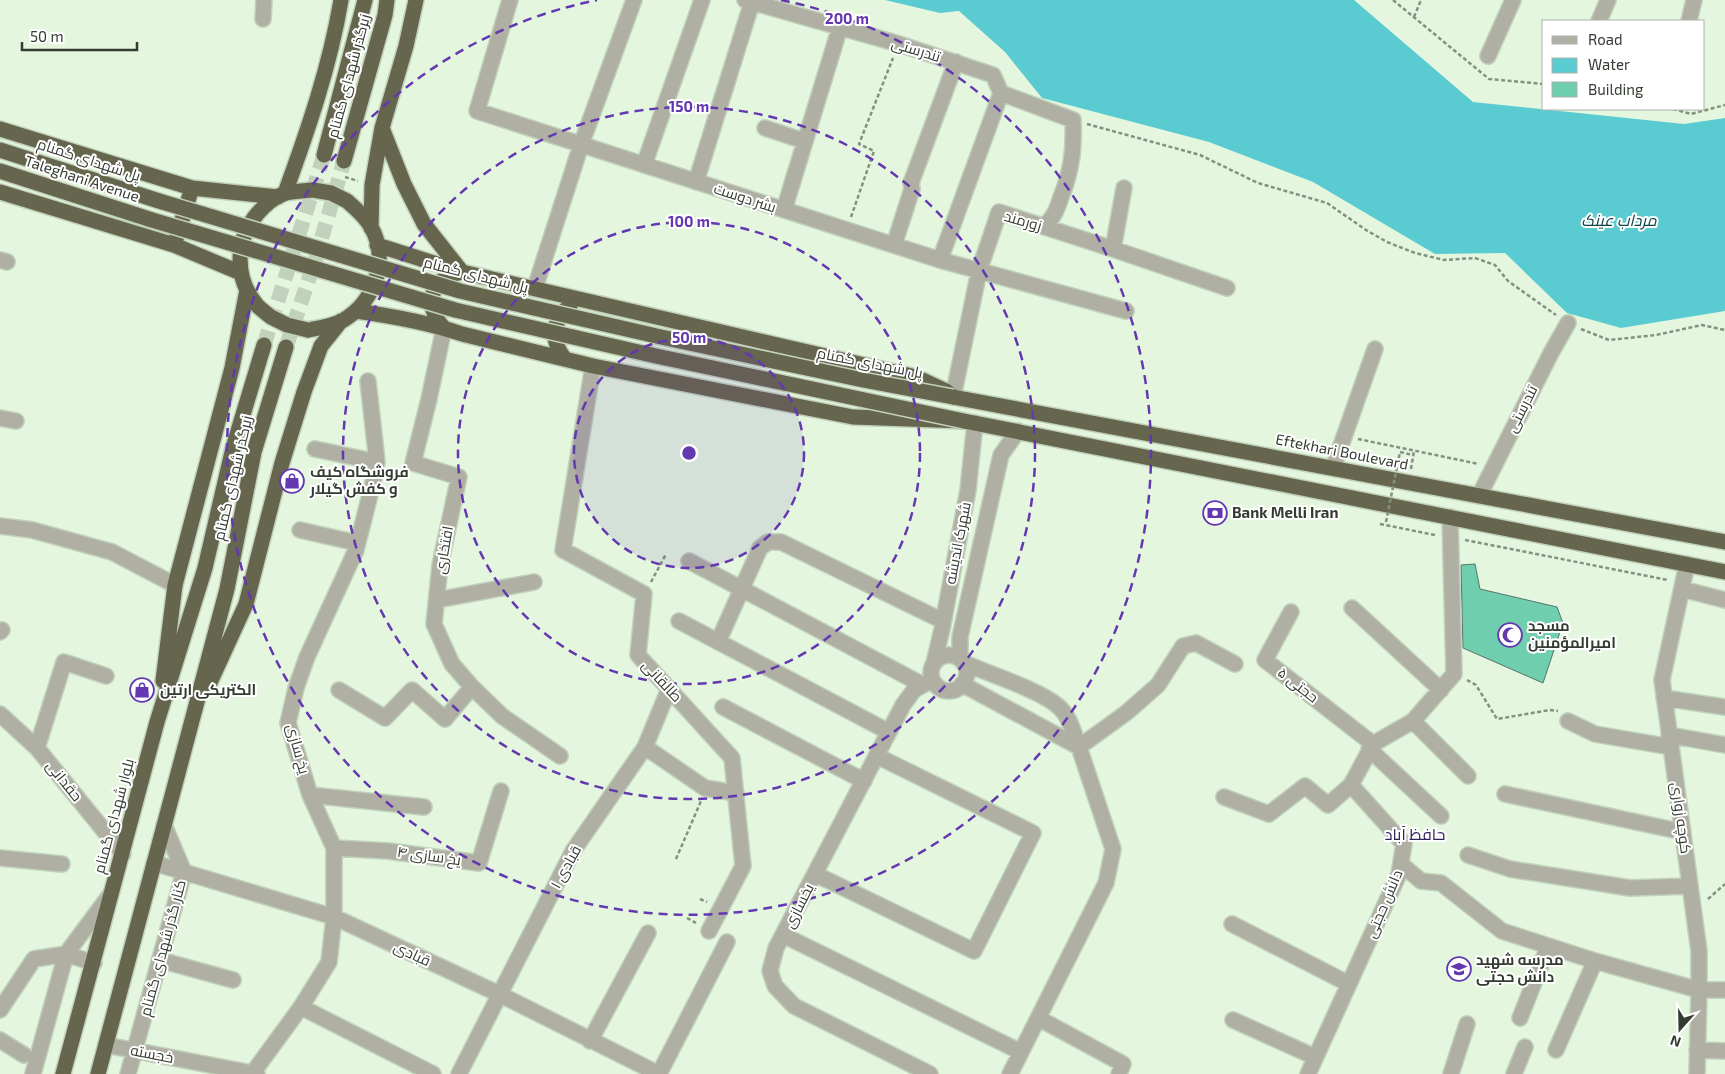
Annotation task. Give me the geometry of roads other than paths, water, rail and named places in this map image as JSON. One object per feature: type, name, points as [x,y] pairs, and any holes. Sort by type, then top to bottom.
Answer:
[{"type":"highway","points":[[341,0],[327,65],[312,118],[281,195],[263,207],[251,221],[243,237],[239,255],[241,273],[247,290],[257,305],[271,317],[287,325],[308,330],[340,321],[356,311],[368,297],[375,281],[379,263],[377,245],[372,228],[372,185],[382,128],[406,46],[416,0]]},
{"type":"highway","name":"زیرگذر شهدای گمنام","points":[[324,155],[365,0]]},
{"type":"highway","name":"زیرگذر شهدای گمنام","points":[[344,161],[385,15],[387,0]]},
{"type":"highway","points":[[382,128],[404,184],[424,224],[462,272]]},
{"type":"highway","points":[[0,129],[192,188],[281,195],[313,190],[331,193],[347,201],[361,213],[372,228]]},
{"type":"highway","name":"پل شهدای گمنام","points":[[0,150],[168,204],[460,291],[680,341],[953,397]]},
{"type":"highway","points":[[0,171],[152,220],[455,310],[656,356],[969,422],[1725,572]]},
{"type":"highway","points":[[174,245],[192,188]]},
{"type":"highway","points":[[0,192],[174,245],[241,273]]},
{"type":"highway","points":[[377,245],[462,272],[916,377],[946,391],[953,397]]},
{"type":"highway","points":[[444,328],[436,320],[432,309],[433,293],[442,279],[462,272]]},
{"type":"highway","points":[[157,722],[175,585],[232,368],[247,290]]},
{"type":"highway","points":[[564,359],[557,346],[554,332],[559,317],[572,305],[588,300]]},
{"type":"highway","points":[[356,311],[395,317],[444,328],[593,366],[853,417],[969,422]]},
{"type":"highway","points":[[98,1074],[190,730],[246,604],[282,463],[304,392],[321,346],[340,321]]},
{"type":"highway","name":"زیرگذر شهدای گمنام","points":[[205,568],[234,448],[264,345]]},
{"type":"highway","name":"زیرگذر شهدای گمنام","points":[[190,730],[227,589],[254,452],[286,348]]},
{"type":"highway","name":"Eftekhari Boulevard","points":[[953,397],[1725,542]]},
{"type":"highway","name":"بلوار شهدای گمنام","points":[[63,1074],[157,722],[205,568]]},
{"type":"street","points":[[263,19],[264,0]]},
{"type":"street","name":"بشر دوست","points":[[510,0],[477,111],[940,260],[1126,311]]},
{"type":"street","points":[[534,288],[581,145],[634,0]]},
{"type":"street","points":[[644,165],[702,0]]},
{"type":"street","points":[[1488,56],[1513,0]]},
{"type":"street","points":[[1599,20],[1608,0]]},
{"type":"street","points":[[1689,20],[1694,0]]},
{"type":"street","points":[[696,182],[748,1]]},
{"type":"street","name":"تندرستی","points":[[748,1],[898,44],[992,74],[1001,93]]},
{"type":"street","points":[[784,210],[840,27]]},
{"type":"street","points":[[894,245],[912,189],[911,183],[956,62]]},
{"type":"street","points":[[940,260],[1001,93],[1074,120],[1074,146],[1070,173],[1055,214],[1043,226]]},
{"type":"street","points":[[765,128],[804,141]]},
{"type":"street","points":[[1113,248],[1124,188]]},
{"type":"street","name":"زورمند","points":[[953,397],[979,271],[999,212],[1113,248],[1227,288]]},
{"type":"street","name":"تندرستی","points":[[1479,496],[1568,324]]},
{"type":"street","name":"افتخاری","points":[[444,328],[413,463],[459,477],[440,565],[434,624],[452,664],[472,687],[502,716],[560,756]]},
{"type":"street","points":[[1333,468],[1375,349]]},
{"type":"street","name":"طالقانی","points":[[593,366],[563,550],[644,594],[638,655],[732,758],[743,866],[709,930]]},
{"type":"street","name":"یخ سازی","points":[[254,1073],[301,1007],[329,962],[334,917],[334,848],[310,795],[288,723],[296,688],[307,657],[356,550],[377,462],[368,381]]},
{"type":"street","points":[[0,418],[16,422]]},
{"type":"street","name":"شهرک اندیشه","points":[[934,663],[968,490],[969,422]]},
{"type":"street","name":"شهرک اندیشه","points":[[962,661],[960,637],[1001,455],[1018,432]]},
{"type":"street","points":[[315,449],[377,462]]},
{"type":"street","points":[[1224,797],[1269,814],[1305,786],[1328,805],[1351,785],[1371,747],[1413,721],[1454,674],[1450,517]]},
{"type":"street","points":[[0,526],[32,530],[112,552],[175,585]]},
{"type":"street","points":[[300,530],[357,543]]},
{"type":"street","points":[[718,642],[760,548],[768,542],[781,542],[943,621]]},
{"type":"street","points":[[689,562],[941,689],[953,690],[962,684],[966,674],[962,661]]},
{"type":"street","points":[[955,563],[976,567]]},
{"type":"street","name":"کوچه زواری","points":[[1687,564],[1662,680],[1699,951],[1700,990],[1697,1074]]},
{"type":"street","points":[[437,600],[534,582]]},
{"type":"street","points":[[1682,586],[1725,600]]},
{"type":"street","points":[[1352,608],[1441,690]]},
{"type":"street","name":"حجتی ۵","points":[[1291,612],[1266,660],[1371,747]]},
{"type":"street","points":[[679,621],[889,732]]},
{"type":"street","points":[[1079,748],[1126,713],[1158,685],[1183,646],[1196,643],[1235,664]]},
{"type":"street","points":[[927,683],[934,663],[943,656],[949,655],[1041,695],[1061,709],[1072,726],[1112,849],[1106,883],[1010,1074]]},
{"type":"street","points":[[37,748],[64,662],[106,676]]},
{"type":"street","name":"یخسازی","points":[[927,683],[914,690],[903,705],[776,948],[770,972],[775,986],[794,1006],[930,1074]]},
{"type":"street","points":[[962,684],[1079,748]]},
{"type":"street","points":[[339,690],[385,718],[412,690],[445,718],[472,687]]},
{"type":"street","name":"قبادی ۱","points":[[459,1074],[573,851],[646,747],[669,689]]},
{"type":"street","points":[[1664,698],[1725,707]]},
{"type":"street","points":[[723,707],[864,781]]},
{"type":"street","name":"حقدانی","points":[[0,714],[37,748],[123,854]]},
{"type":"street","points":[[1413,721],[1468,776]]},
{"type":"street","points":[[1568,721],[1595,734],[1725,745]]},
{"type":"street","points":[[646,747],[706,788],[736,793]]},
{"type":"street","points":[[1371,747],[1441,816]]},
{"type":"street","points":[[816,874],[974,951],[1033,833],[877,756]]},
{"type":"street","name":"دانش حجتی","points":[[1308,1074],[1399,874],[1404,844],[1351,785]]},
{"type":"street","name":"یخ سازی ۴","points":[[334,848],[388,851],[479,863],[501,791]]},
{"type":"street","points":[[1505,794],[1683,832]]},
{"type":"street","points":[[310,795],[424,807]]},
{"type":"street","name":"کنار گذر شهدای گمنام","points":[[128,1074],[184,872],[164,825]]},
{"type":"street","points":[[1468,854],[1510,869],[1630,888],[1690,886]]},
{"type":"street","points":[[0,858],[62,864]]},
{"type":"street","name":"قبادی","points":[[154,863],[334,917],[499,994],[590,1041],[633,1068],[659,1074]]},
{"type":"street","points":[[1401,864],[1421,881],[1441,883],[1502,931],[1548,947],[1700,990],[1725,990]]},
{"type":"street","points":[[34,1074],[66,954],[113,892]]},
{"type":"street","points":[[1232,924],[1349,984]]},
{"type":"street","points":[[590,1041],[648,933]]},
{"type":"street","points":[[784,935],[1021,1052]]},
{"type":"street","points":[[659,1074],[727,942]]},
{"type":"street","points":[[1520,1018],[1548,947]]},
{"type":"street","points":[[0,1010],[34,959],[66,954],[94,963]]},
{"type":"street","points":[[160,960],[233,980]]},
{"type":"street","points":[[1556,1050],[1595,961]]},
{"type":"street","points":[[301,1007],[433,1074]]},
{"type":"street","points":[[1038,1018],[1124,1064],[1119,1074]]},
{"type":"street","points":[[1233,1020],[1315,1057]]},
{"type":"street","points":[[1451,1074],[1467,1024]]},
{"type":"street","points":[[0,1040],[24,1055]]},
{"type":"street","name":"خجسته","points":[[106,1045],[254,1073]]},
{"type":"street","points":[[1514,1074],[1525,1047]]},
{"type":"street","points":[[1698,1050],[1725,1050]]},
{"type":"water","name":"مرداب عینک","points":[[885,0],[1354,0],[1473,102],[1684,124],[1725,118],[1725,311],[1621,328],[1567,313],[1505,253],[1435,254],[1313,182],[1209,142],[1042,98],[1005,52],[959,11],[940,13]]},
{"type":"tunnel","points":[[264,345],[324,155]]},
{"type":"tunnel","points":[[286,347],[315,261],[344,161]]},
{"type":"place","name":"فروشگاه کیف و کفش گیلار","points":[[292,481]]},
{"type":"place","name":"Bank Melli Iran","points":[[1215,513]]},
{"type":"place","name":"مسجد امیرالمؤمنین","points":[[1510,635]]},
{"type":"place","name":"الکتریکی ارتین","points":[[142,690]]},
{"type":"place","name":"مدرسه شهید دانش حجتی","points":[[1459,969]]},
{"type":"district","name":"حافظ آباد","points":[[1415,834]]}]
